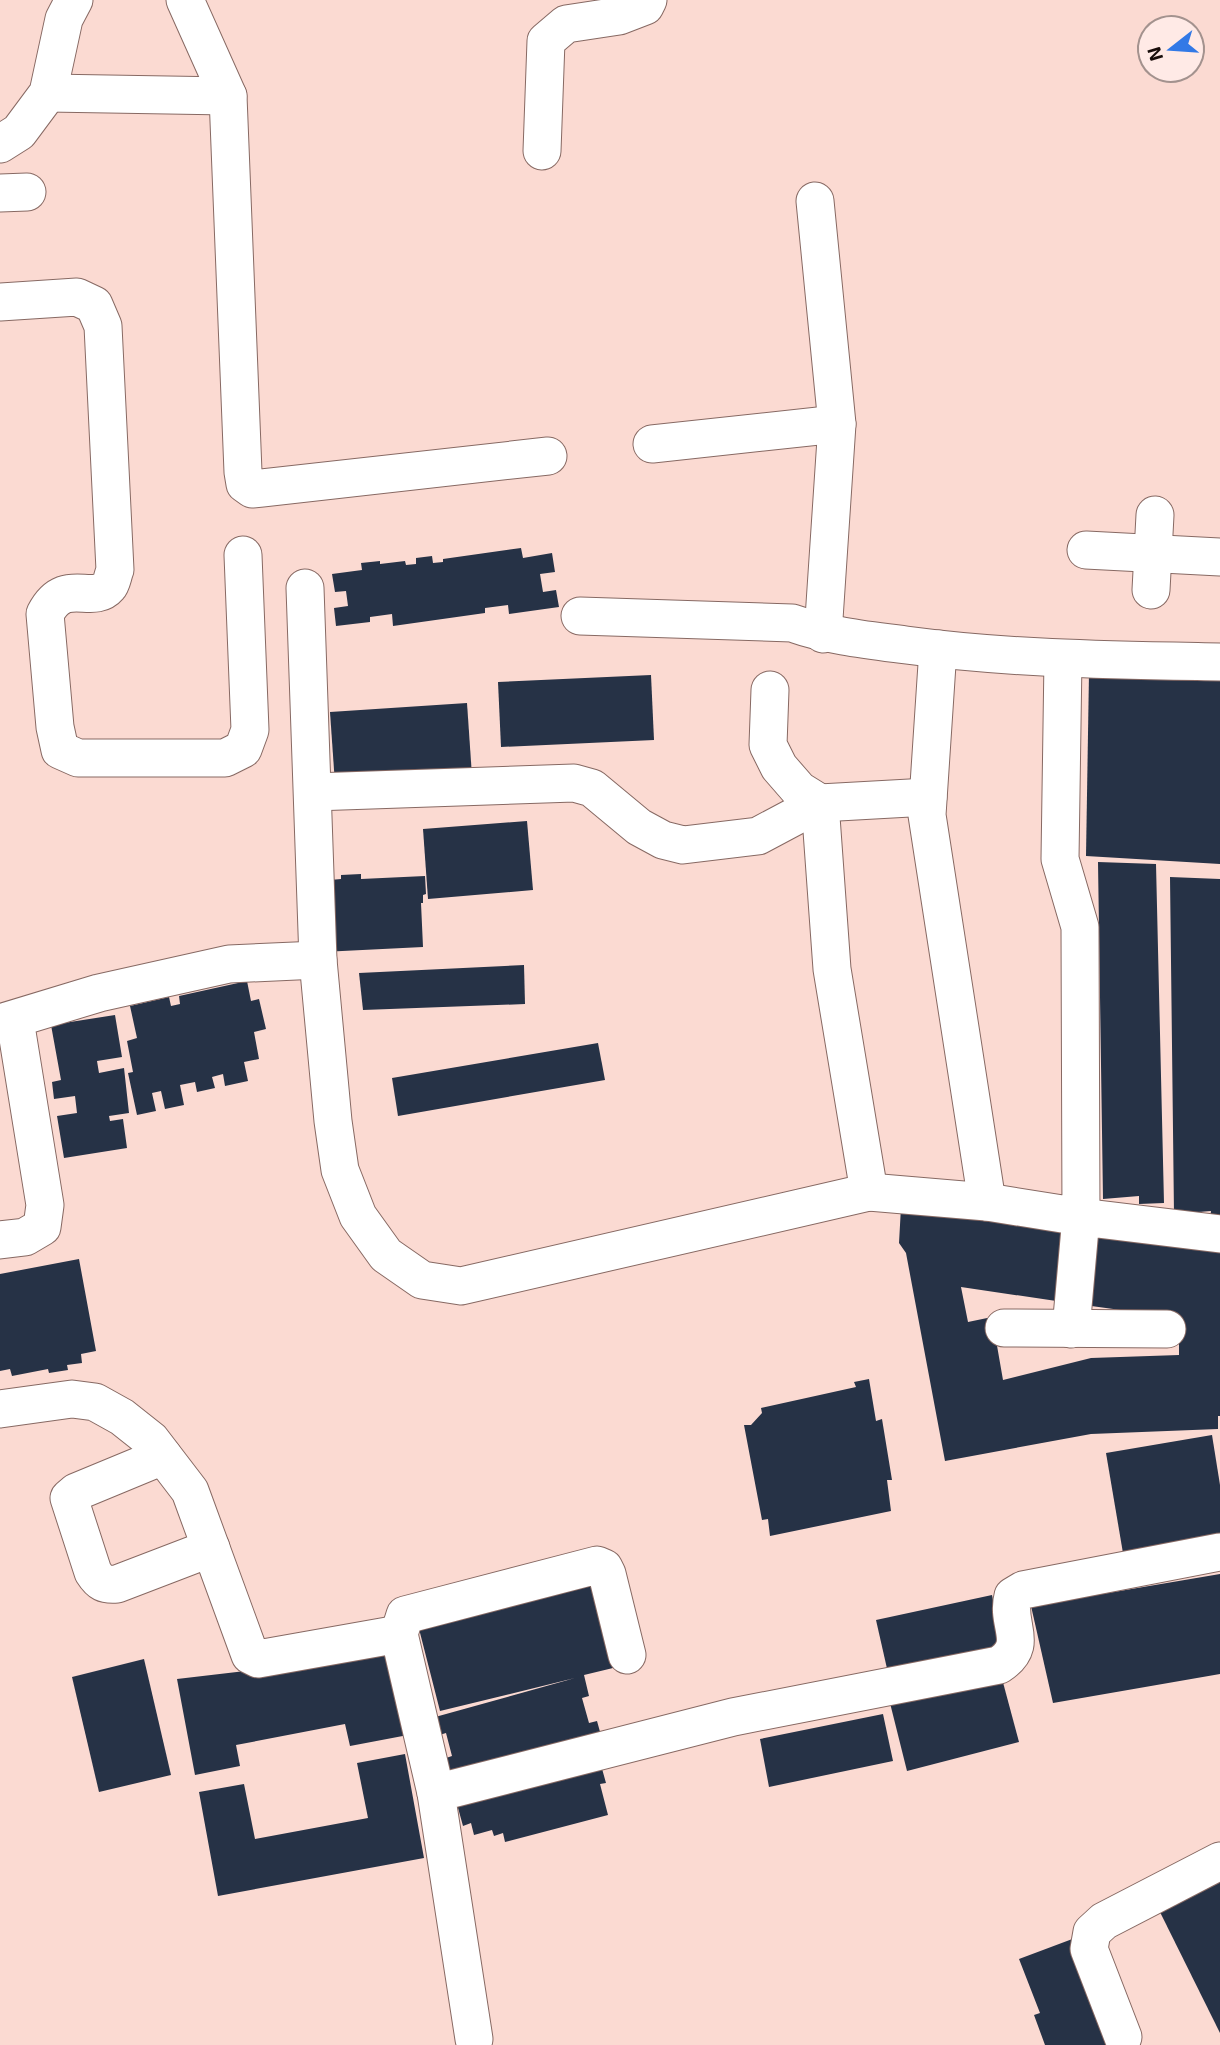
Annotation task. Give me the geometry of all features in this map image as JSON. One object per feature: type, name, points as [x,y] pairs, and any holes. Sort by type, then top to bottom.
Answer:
[{"type":"street","points":[[0,144],[19,132],[48,93],[64,19],[74,0]]},
{"type":"street","points":[[186,0],[228,96],[245,484],[252,489],[548,456]]},
{"type":"street","points":[[542,151],[546,41],[566,24],[619,16],[645,6],[648,0]]},
{"type":"street","points":[[48,93],[228,96]]},
{"type":"street","points":[[814,201],[837,424],[823,634]]},
{"type":"street","points":[[0,302],[77,297],[94,305],[103,326],[115,570],[109,586],[98,593],[66,594],[52,600],[45,614],[55,727],[60,750],[78,758],[225,758],[243,749],[250,730],[243,555]]},
{"type":"street","points":[[652,444],[837,424]]},
{"type":"street","points":[[1151,590],[1156,515]]},
{"type":"street","points":[[1086,550],[1220,557]]},
{"type":"street","points":[[305,588],[318,960],[333,1121],[340,1170],[358,1216],[386,1255],[422,1280],[461,1286],[869,1192],[987,1202],[1220,1234]]},
{"type":"street","points":[[580,615],[792,623],[823,634],[938,649],[1063,659],[1220,662]]},
{"type":"street","points":[[938,649],[927,815],[987,1202]]},
{"type":"street","points":[[1063,659],[1060,859],[1080,927],[1081,1217],[1071,1329]]},
{"type":"street","points":[[769,690],[768,745],[779,767],[799,790],[820,803]]},
{"type":"street","points":[[313,792],[574,783],[592,788],[639,827],[663,840],[683,845],[758,836],[820,803],[928,797]]},
{"type":"street","points":[[820,803],[832,969],[869,1192]]},
{"type":"street","points":[[0,1240],[25,1237],[42,1227],[45,1205],[7,1021],[99,993],[229,964],[318,960]]},
{"type":"street","points":[[1004,1328],[1167,1329]]},
{"type":"street","points":[[0,1409],[72,1399],[96,1402],[122,1417],[151,1440],[190,1491],[250,1655],[258,1659],[399,1634]]},
{"type":"street","points":[[163,1456],[76,1492],[69,1498],[93,1572],[99,1581],[106,1585],[117,1584],[211,1548]]},
{"type":"street","points":[[436,1793],[733,1717],[999,1665],[1012,1656],[1017,1640],[1009,1609],[1013,1596],[1023,1590],[1220,1552]]},
{"type":"street","points":[[474,2039],[436,1793],[399,1634],[402,1621],[405,1615],[413,1612],[597,1565],[607,1574],[627,1655]]},
{"type":"street","points":[[1123,2037],[1089,1949],[1092,1932],[1104,1922],[1220,1861]]},
{"type":"building","points":[[521,548],[523,558],[552,553],[555,572],[540,574],[543,592],[556,590],[559,607],[509,614],[508,605],[485,608],[485,613],[393,626],[392,614],[370,617],[370,622],[336,626],[334,608],[348,606],[346,591],[335,592],[332,574],[362,570],[361,563],[405,561],[406,565],[416,564],[416,558],[432,556],[433,563],[443,562],[443,559]]},
{"type":"building","points":[[1089,673],[1220,674],[1220,864],[1086,856]]},
{"type":"building","points":[[651,675],[654,740],[501,747],[498,682]]},
{"type":"building","points":[[467,703],[472,776],[335,784],[330,712]]},
{"type":"building","points":[[527,821],[533,890],[428,899],[423,829]]},
{"type":"building","points":[[1098,862],[1156,864],[1164,1203],[1139,1204],[1139,1196],[1103,1199]]},
{"type":"building","points":[[361,874],[361,879],[425,876],[426,894],[423,895],[421,903],[423,947],[322,952],[319,881],[341,879],[341,875]]},
{"type":"building","points":[[1170,877],[1220,879],[1220,1219],[1210,1219],[1211,1211],[1174,1214]]},
{"type":"building","points":[[524,965],[525,1004],[363,1010],[359,973]]},
{"type":"building","points":[[247,981],[251,1001],[259,999],[266,1029],[254,1032],[259,1059],[244,1062],[248,1081],[225,1086],[223,1074],[212,1077],[215,1088],[197,1092],[195,1082],[180,1085],[184,1105],[165,1109],[161,1091],[152,1093],[156,1111],[137,1115],[128,1073],[133,1072],[127,1041],[137,1038],[130,1006],[169,997],[171,1006],[180,1004],[179,996]]},
{"type":"building","points":[[115,1015],[122,1057],[97,1061],[99,1073],[124,1068],[129,1113],[109,1116],[110,1121],[123,1119],[127,1148],[64,1158],[57,1116],[77,1113],[75,1096],[54,1099],[52,1082],[61,1080],[51,1025]]},
{"type":"building","points":[[598,1043],[605,1080],[398,1116],[392,1078]]},
{"type":"building","points":[[901,1207],[1073,1229],[1063,1302],[961,1287],[968,1322],[992,1317],[1003,1380],[1091,1358],[1179,1355],[1179,1318],[1084,1305],[1095,1232],[1220,1251],[1218,1429],[1091,1434],[945,1461],[906,1253],[899,1243]]},
{"type":"building","points":[[79,1259],[96,1351],[81,1354],[82,1363],[67,1365],[68,1370],[49,1373],[48,1369],[12,1376],[10,1369],[0,1371],[0,1274]]},
{"type":"building","points":[[869,1379],[876,1421],[882,1419],[892,1480],[887,1480],[891,1511],[770,1536],[768,1519],[762,1520],[744,1425],[751,1425],[762,1413],[761,1408],[856,1387],[854,1382]]},
{"type":"building","points":[[1212,1435],[1220,1485],[1220,1543],[1124,1559],[1106,1453]]},
{"type":"building","points":[[594,1574],[613,1668],[584,1675],[589,1696],[582,1698],[589,1723],[597,1721],[602,1739],[446,1783],[440,1760],[452,1756],[446,1733],[433,1737],[428,1719],[575,1678],[440,1711],[417,1621]]},
{"type":"building","points":[[1220,1574],[1220,1674],[1053,1703],[1031,1606]]},
{"type":"building","points":[[992,1595],[1003,1648],[888,1673],[876,1620]]},
{"type":"building","points":[[389,1654],[408,1735],[350,1746],[345,1724],[236,1745],[240,1766],[195,1775],[177,1679]]},
{"type":"building","points":[[144,1659],[171,1775],[99,1792],[72,1677]]},
{"type":"building","points":[[1001,1675],[1019,1742],[907,1771],[890,1703]]},
{"type":"building","points":[[883,1714],[893,1761],[769,1787],[760,1739]]},
{"type":"building","points":[[405,1754],[424,1858],[218,1896],[199,1792],[244,1784],[255,1839],[368,1818],[357,1763]]},
{"type":"building","points":[[599,1758],[606,1783],[600,1784],[608,1815],[505,1842],[503,1833],[494,1836],[492,1830],[474,1835],[471,1823],[463,1826],[455,1797]]},
{"type":"building","points":[[1220,1874],[1220,2033],[1155,1902]]},
{"type":"building","points":[[1075,1938],[1113,2045],[1045,2045],[1034,2015],[1040,2013],[1019,1959]]}]
